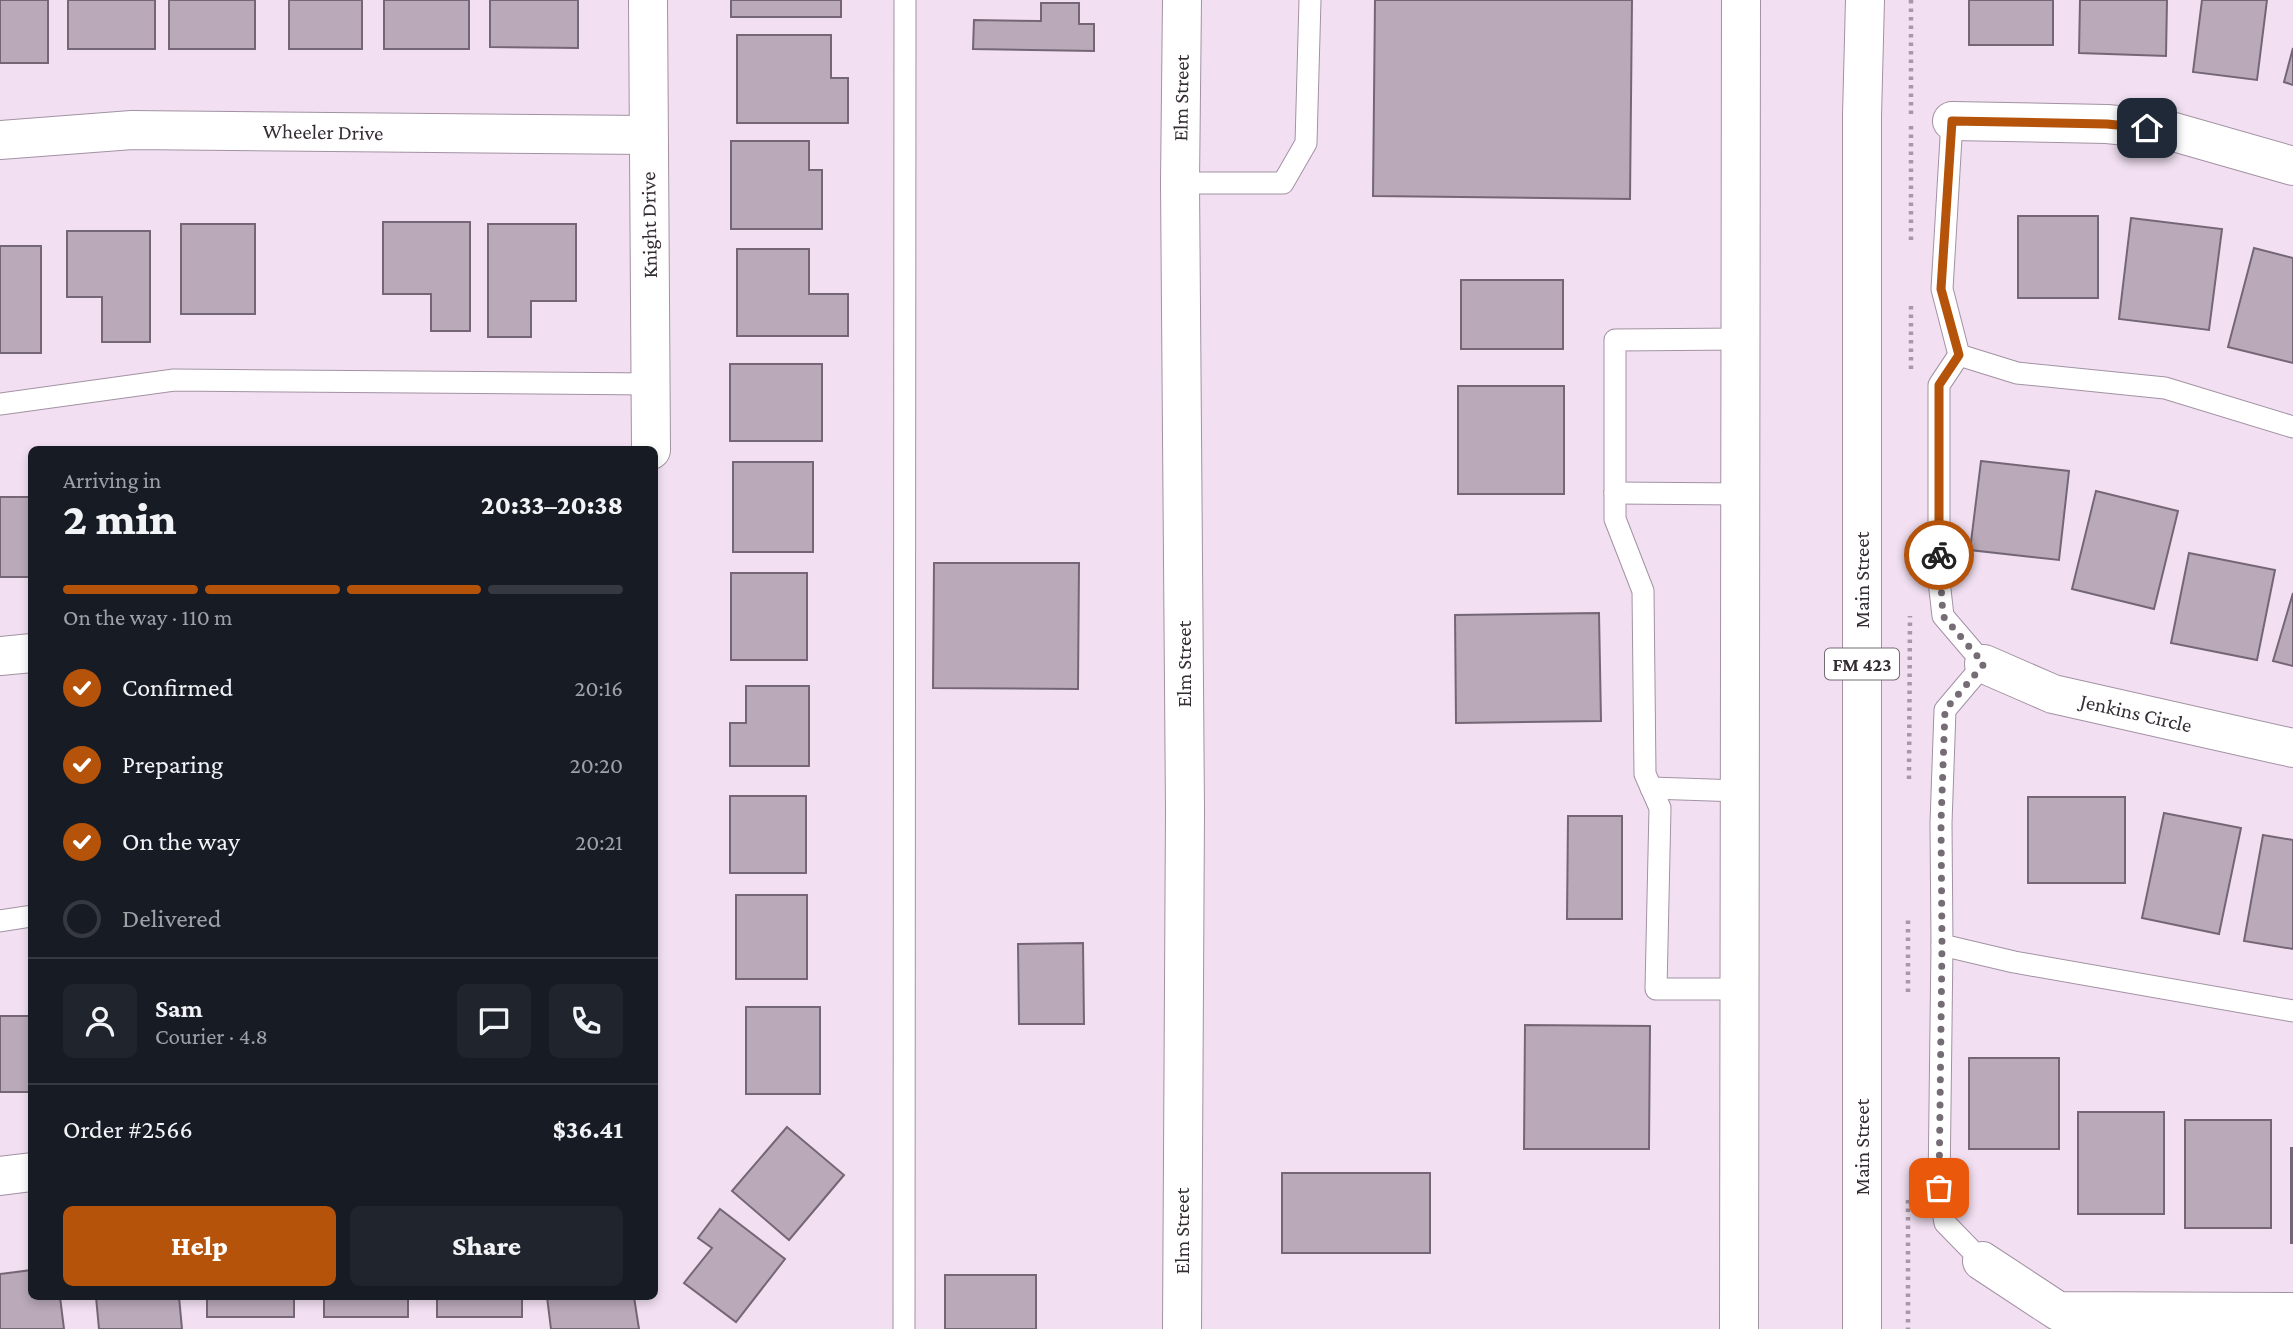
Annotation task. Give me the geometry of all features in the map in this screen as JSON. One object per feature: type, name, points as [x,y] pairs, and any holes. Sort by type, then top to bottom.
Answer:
[{"type":"street","name":"Knight Drive","points":[[648,0],[651,446]]},
{"type":"street","name":"Elm Street","points":[[1182,0],[1180,183],[1185,811],[1182,1329]]},
{"type":"street","points":[[1739,1329],[1741,0]]},
{"type":"street","name":"Main Street","points":[[1862,1329],[1862,116],[1865,0]]},
{"type":"street","points":[[1952,121],[2107,124],[2167,130],[2293,166]]},
{"type":"street","name":"Wheeler Drive","points":[[0,140],[132,130],[647,135]]},
{"type":"street","points":[[0,656],[28,653]]},
{"type":"street","name":"Jenkins Circle","points":[[1984,664],[2053,694],[2293,748]]},
{"type":"street","points":[[0,1176],[28,1172]]},
{"type":"street","points":[[1982,1261],[2058,1311],[2293,1312]]},
{"type":"lane","points":[[904,1329],[905,0]]},
{"type":"lane","points":[[1180,183],[1283,183],[1306,143],[1310,0]]},
{"type":"lane","points":[[1952,121],[1941,289],[1959,355],[1939,385],[1939,581],[1943,616],[1984,664],[1945,710],[1941,823],[1939,1188],[1945,1223],[1982,1261]]},
{"type":"lane","points":[[1740,989],[1656,989],[1660,808],[1645,774],[1643,590],[1615,519],[1615,340],[1741,339]]},
{"type":"lane","points":[[1959,355],[2017,373],[2165,388],[2293,427]]},
{"type":"lane","points":[[0,404],[174,380],[651,384]]},
{"type":"lane","points":[[1615,493],[1741,494]]},
{"type":"lane","points":[[1651,788],[1740,791]]},
{"type":"lane","points":[[0,921],[28,917]]},
{"type":"lane","points":[[1942,945],[2014,962],[2293,1011]]},
{"type":"path","points":[[1911,0],[1911,250]]},
{"type":"path","points":[[1911,291],[1911,375]]},
{"type":"path","points":[[1909,791],[1910,612]]},
{"type":"path","points":[[1908,913],[1908,995]]},
{"type":"path","points":[[1908,1189],[1908,1329]]},
{"type":"building","points":[[0,0],[48,0],[48,63],[0,63]]},
{"type":"building","points":[[68,0],[155,0],[155,49],[68,49]]},
{"type":"building","points":[[169,0],[255,0],[255,49],[169,49]]},
{"type":"building","points":[[289,0],[362,0],[362,49],[289,49]]},
{"type":"building","points":[[384,0],[469,0],[469,49],[384,49]]},
{"type":"building","points":[[490,0],[578,0],[578,48],[490,47]]},
{"type":"building","points":[[731,0],[841,0],[841,17],[731,17]]},
{"type":"building","points":[[1375,0],[1632,0],[1630,199],[1373,196]]},
{"type":"building","points":[[1969,0],[2053,0],[2053,45],[1969,45]]},
{"type":"building","points":[[2080,0],[2167,0],[2166,56],[2079,53]]},
{"type":"building","points":[[2202,0],[2267,0],[2257,80],[2193,72]]},
{"type":"building","points":[[1041,3],[1079,3],[1079,24],[1094,24],[1094,51],[973,49],[974,20],[1041,21]]},
{"type":"building","points":[[737,35],[831,35],[831,78],[848,78],[848,123],[737,123]]},
{"type":"building","points":[[2293,48],[2293,85],[2284,82]]},
{"type":"building","points":[[731,141],[809,141],[809,170],[822,170],[822,229],[731,229]]},
{"type":"building","points":[[2018,216],[2098,216],[2098,298],[2018,298]]},
{"type":"building","points":[[2131,218],[2222,229],[2209,330],[2119,319]]},
{"type":"building","points":[[383,222],[470,222],[470,331],[431,331],[431,294],[383,294]]},
{"type":"building","points":[[181,224],[255,224],[255,314],[181,314]]},
{"type":"building","points":[[488,224],[576,224],[576,301],[531,301],[531,337],[488,337]]},
{"type":"building","points":[[67,231],[150,231],[150,342],[102,342],[102,297],[67,297]]},
{"type":"building","points":[[0,246],[41,246],[41,353],[0,353]]},
{"type":"building","points":[[2254,248],[2293,258],[2293,363],[2228,347]]},
{"type":"building","points":[[737,249],[809,249],[809,294],[848,294],[848,336],[737,336]]},
{"type":"building","points":[[1461,280],[1563,280],[1563,349],[1461,349]]},
{"type":"building","points":[[730,364],[822,364],[822,441],[730,441]]},
{"type":"building","points":[[1458,386],[1564,386],[1564,494],[1458,494]]},
{"type":"building","points":[[1981,461],[2069,471],[2059,560],[1970,550]]},
{"type":"building","points":[[733,462],[813,462],[813,552],[733,552]]},
{"type":"building","points":[[2096,491],[2178,511],[2154,609],[2072,589]]},
{"type":"building","points":[[0,497],[28,497],[28,577],[0,577]]},
{"type":"building","points":[[2189,553],[2275,570],[2257,660],[2171,643]]},
{"type":"building","points":[[934,563],[1079,563],[1078,689],[933,688]]},
{"type":"building","points":[[731,573],[807,573],[807,660],[731,660]]},
{"type":"building","points":[[2293,593],[2293,666],[2273,661]]},
{"type":"building","points":[[1599,613],[1601,721],[1456,723],[1455,615]]},
{"type":"building","points":[[746,686],[809,686],[809,766],[730,766],[730,723],[746,723]]},
{"type":"building","points":[[730,796],[806,796],[806,873],[730,873]]},
{"type":"building","points":[[2028,797],[2125,797],[2125,883],[2028,883]]},
{"type":"building","points":[[2164,813],[2241,828],[2219,934],[2142,918]]},
{"type":"building","points":[[1568,816],[1622,816],[1622,919],[1567,919]]},
{"type":"building","points":[[2263,835],[2293,840],[2293,949],[2244,941]]},
{"type":"building","points":[[736,895],[807,895],[807,979],[736,979]]},
{"type":"building","points":[[1083,943],[1084,1024],[1019,1024],[1018,944]]},
{"type":"building","points":[[746,1007],[820,1007],[820,1094],[746,1094]]},
{"type":"building","points":[[0,1016],[28,1016],[28,1092],[0,1092]]},
{"type":"building","points":[[1525,1025],[1650,1026],[1649,1149],[1524,1149]]},
{"type":"building","points":[[1969,1058],[2059,1058],[2059,1149],[1969,1149]]},
{"type":"building","points":[[2078,1112],[2164,1112],[2164,1214],[2078,1214]]},
{"type":"building","points":[[2185,1120],[2271,1120],[2271,1228],[2185,1228]]},
{"type":"building","points":[[787,1127],[844,1175],[789,1240],[732,1191]]},
{"type":"building","points":[[2293,1148],[2293,1243],[2291,1243]]},
{"type":"building","points":[[1282,1173],[1430,1173],[1430,1253],[1282,1253]]},
{"type":"building","points":[[720,1209],[785,1259],[736,1322],[684,1283],[712,1248],[698,1238]]},
{"type":"building","points":[[28,1270],[28,1300],[60,1300],[64,1329],[0,1329],[0,1274]]},
{"type":"building","points":[[945,1275],[1036,1275],[1036,1329],[945,1329]]},
{"type":"building","points":[[96,1300],[179,1300],[182,1329],[99,1329]]},
{"type":"building","points":[[207,1300],[294,1300],[294,1317],[207,1317]]},
{"type":"building","points":[[324,1300],[408,1300],[408,1317],[324,1317]]},
{"type":"building","points":[[437,1300],[522,1300],[522,1317],[437,1317]]},
{"type":"building","points":[[547,1300],[634,1300],[639,1329],[551,1329]]},
{"type":"way so far","points":[[1939,555],[1943,616],[1984,664],[1945,710],[1941,823],[1939,1188]]},
{"type":"route","points":[[1939,555],[1939,385],[1959,355],[1941,289],[1952,121],[2107,124],[2147,128]]}]
